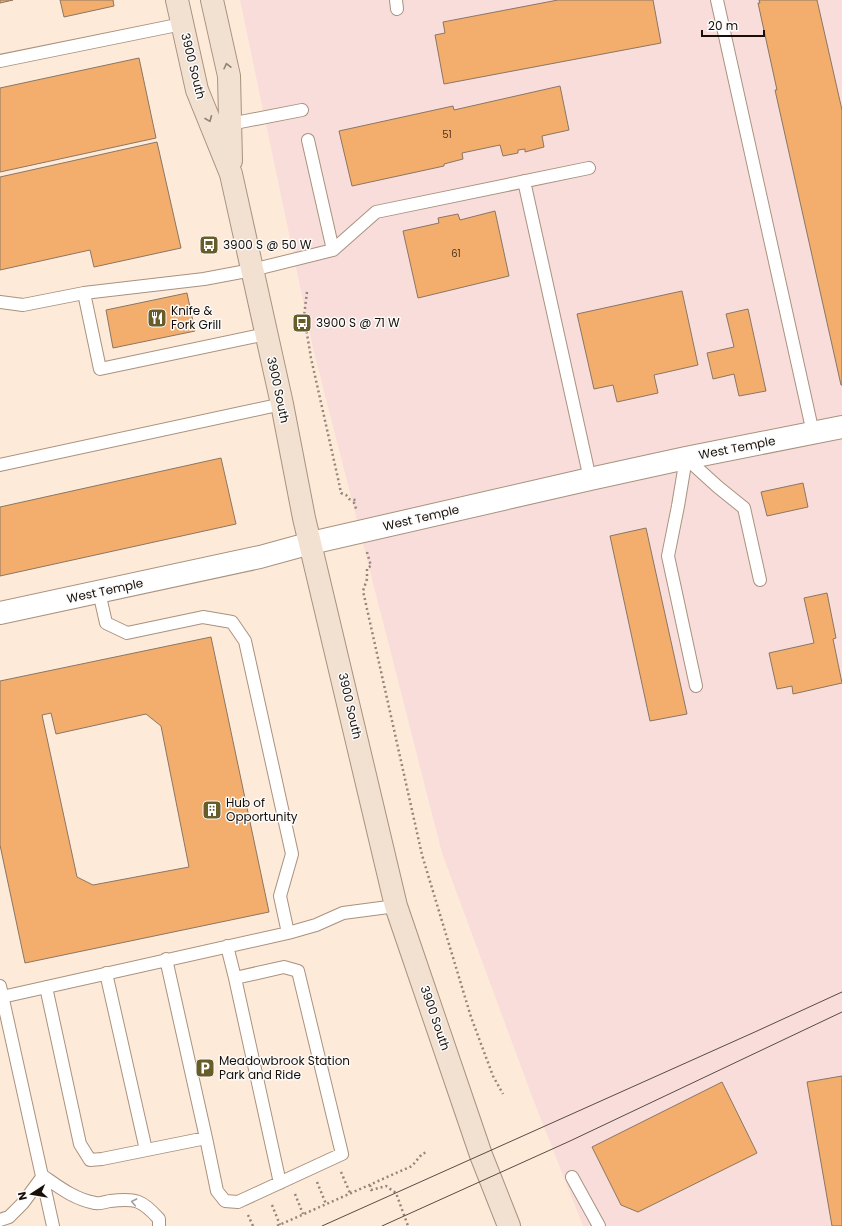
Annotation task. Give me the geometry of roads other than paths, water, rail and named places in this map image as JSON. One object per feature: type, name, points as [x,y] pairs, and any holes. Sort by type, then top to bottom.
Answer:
[{"type":"main road","name":"3900 South","points":[[177,0],[197,90],[232,174]]},
{"type":"main road","name":"3900 South","points":[[212,0],[229,76],[232,174],[282,404],[304,518],[396,906],[481,1155],[509,1226]]},
{"type":"street","name":"West Temple","points":[[0,613],[260,557],[311,543],[590,479],[842,427]]},
{"type":"lane","points":[[717,0],[813,433]]},
{"type":"lane","points":[[0,61],[182,24]]},
{"type":"lane","points":[[230,124],[302,110]]},
{"type":"lane","points":[[308,140],[333,250]]},
{"type":"lane","points":[[0,302],[23,305],[84,293],[204,279],[252,270],[333,250],[376,212],[589,168]]},
{"type":"lane","points":[[524,181],[590,479]]},
{"type":"lane","points":[[84,293],[100,369],[266,334]]},
{"type":"lane","points":[[0,465],[282,404]]},
{"type":"lane","points":[[686,458],[744,508],[760,580]]},
{"type":"lane","points":[[686,458],[668,556],[696,686]]},
{"type":"lane","points":[[99,592],[106,623],[127,632],[204,617],[232,622],[246,641],[292,854],[280,896],[288,933]]},
{"type":"lane","points":[[53,1226],[1,992],[46,987],[288,933],[316,925],[343,912],[396,906]]},
{"type":"lane","points":[[227,946],[284,1181]]},
{"type":"lane","points":[[166,959],[217,1191],[225,1201],[238,1202],[342,1154],[298,971],[284,968],[235,978]]},
{"type":"lane","points":[[106,973],[146,1150]]},
{"type":"lane","points":[[46,987],[80,1144],[90,1160],[102,1159],[206,1138]]},
{"type":"lane","points":[[0,1220],[9,1217],[23,1203],[43,1176]]},
{"type":"lane","points":[[43,1176],[72,1196],[96,1203],[134,1200],[148,1206],[159,1219],[159,1226]]},
{"type":"lane","points":[[572,1177],[599,1226]]},
{"type":"tram line","points":[[322,1226],[842,992]]},
{"type":"tram line","points":[[382,1226],[570,1141],[842,1012]]},
{"type":"place","name":"3900 S @ 50 W","points":[[209,245]]},
{"type":"place","name":"Knife & Fork Grill","points":[[157,318]]},
{"type":"place","name":"3900 S @ 71 W","points":[[302,323]]},
{"type":"place","name":"Hub of Opportunity","points":[[212,810]]},
{"type":"place","name":"Meadowbrook Station Park and Ride","points":[[205,1068]]}]
